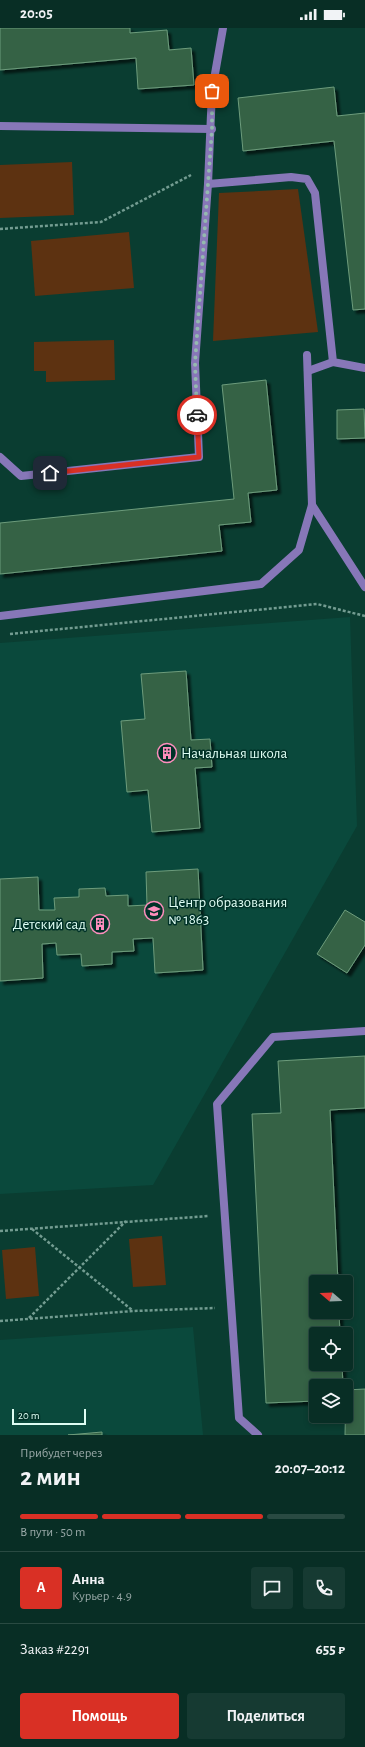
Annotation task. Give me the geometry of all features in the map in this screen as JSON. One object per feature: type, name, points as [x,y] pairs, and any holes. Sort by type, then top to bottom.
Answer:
[{"type":"lane","points":[[0,457],[21,476],[199,457],[195,363],[212,129],[212,91],[223,28]]},
{"type":"lane","points":[[0,126],[212,129]]},
{"type":"lane","points":[[208,184],[291,177],[307,179],[314,193],[333,362]]},
{"type":"lane","points":[[0,616],[261,584],[299,550],[312,505],[307,355]]},
{"type":"lane","points":[[308,370],[333,362],[365,368]]},
{"type":"lane","points":[[312,505],[365,587]]},
{"type":"lane","points":[[258,1435],[239,1418],[230,1307],[217,1104],[273,1037],[365,1031]]},
{"type":"path","points":[[0,229],[101,222],[209,165]]},
{"type":"path","points":[[8,634],[317,604],[365,616]]},
{"type":"path","points":[[0,1231],[224,1215]]},
{"type":"path","points":[[28,1319],[126,1221]]},
{"type":"path","points":[[32,1228],[133,1311]]},
{"type":"path","points":[[0,1321],[133,1311],[230,1307]]},
{"type":"shaded area","points":[[72,162],[74,215],[0,218],[0,165]]},
{"type":"shaded area","points":[[298,189],[318,332],[213,341],[219,193]]},
{"type":"shaded area","points":[[129,232],[134,288],[35,296],[31,241]]},
{"type":"shaded area","points":[[114,340],[115,380],[46,382],[46,371],[34,371],[34,342]]},
{"type":"shaded area","name":"Центр образования № 1863","points":[[350,617],[357,826],[153,1185],[0,1194],[0,643]]},
{"type":"shaded area","points":[[162,1236],[166,1285],[133,1287],[129,1239]]},
{"type":"shaded area","points":[[35,1247],[39,1296],[6,1299],[2,1250]]},
{"type":"shaded area","points":[[193,1327],[203,1435],[0,1435],[0,1340]]},
{"type":"building","points":[[0,28],[130,28],[130,33],[167,30],[169,50],[191,48],[194,85],[138,89],[136,58],[0,70]]},
{"type":"building","points":[[334,87],[337,116],[365,113],[365,309],[353,310],[334,141],[243,151],[238,98]]},
{"type":"building","points":[[266,380],[277,490],[248,493],[251,522],[219,525],[222,551],[0,574],[0,523],[234,499],[222,385]]},
{"type":"building","points":[[364,409],[365,438],[337,439],[337,410]]},
{"type":"building","name":"Начальная школа","points":[[186,671],[191,740],[210,739],[212,767],[195,768],[200,828],[152,832],[148,790],[127,792],[121,721],[145,719],[141,674]]},
{"type":"building","name":"Детский сад","points":[[198,869],[203,970],[155,973],[153,938],[133,939],[134,951],[112,952],[112,964],[82,966],[81,954],[57,955],[56,943],[42,944],[43,978],[0,981],[0,879],[38,877],[39,910],[55,910],[54,898],[79,897],[79,889],[105,888],[106,896],[128,895],[128,906],[147,905],[146,872]]},
{"type":"building","points":[[345,910],[365,922],[365,945],[347,973],[317,954]]},
{"type":"building","points":[[365,1056],[365,1108],[330,1110],[338,1275],[309,1275],[309,1319],[339,1319],[340,1327],[309,1327],[309,1371],[342,1371],[343,1379],[309,1379],[309,1401],[266,1403],[252,1114],[281,1113],[278,1061]]},
{"type":"building","points":[[365,1389],[365,1435],[345,1435],[345,1423],[353,1423],[353,1390]]},
{"type":"building","points":[[102,1432],[102,1435],[68,1435]]},
{"type":"way so far","points":[[197,415],[195,363],[212,129],[212,91]]},
{"type":"place","name":"Начальная школа","points":[[167,753]]},
{"type":"place","name":"Центр образования № 1863","points":[[154,911]]},
{"type":"place","name":"Детский сад","points":[[100,924]]},
{"type":"route","points":[[50,473],[199,457],[197,415]]}]
